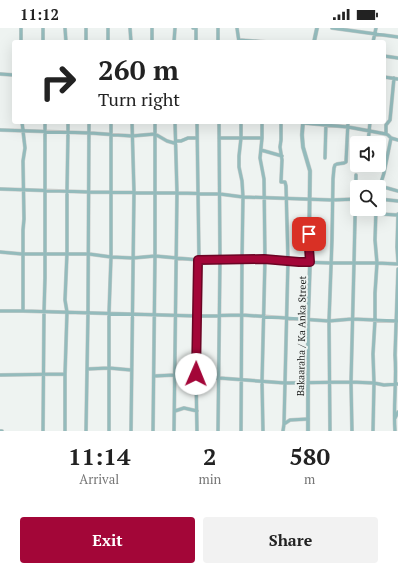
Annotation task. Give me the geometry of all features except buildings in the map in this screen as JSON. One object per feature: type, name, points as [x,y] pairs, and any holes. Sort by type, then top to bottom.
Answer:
[{"type":"street","points":[[21,28],[21,40]]},
{"type":"street","points":[[43,28],[43,40]]},
{"type":"street","points":[[66,28],[66,40]]},
{"type":"street","points":[[86,28],[86,40]]},
{"type":"street","points":[[108,28],[108,40]]},
{"type":"street","points":[[130,28],[131,40]]},
{"type":"street","points":[[152,28],[152,40]]},
{"type":"street","points":[[174,40],[175,28]]},
{"type":"street","points":[[195,28],[196,40]]},
{"type":"street","points":[[218,28],[218,40]]},
{"type":"street","points":[[237,28],[239,40]]},
{"type":"street","points":[[314,40],[317,28]]},
{"type":"street","points":[[332,28],[398,37]]},
{"type":"street","points":[[374,40],[376,28]]},
{"type":"street","points":[[386,56],[398,58]]},
{"type":"street","points":[[0,74],[12,75]]},
{"type":"street","points":[[386,77],[396,79],[390,120],[386,125],[386,134]]},
{"type":"street","points":[[22,124],[25,148],[23,161],[24,219],[22,230],[23,311]]},
{"type":"street","points":[[43,431],[45,124]]},
{"type":"street","points":[[65,431],[65,300],[68,124]]},
{"type":"street","points":[[86,431],[89,124]]},
{"type":"street","points":[[109,431],[109,313],[111,257],[110,124]]},
{"type":"street","points":[[131,431],[134,192],[132,124]]},
{"type":"street","points":[[153,431],[155,256],[154,124]]},
{"type":"street","points":[[174,431],[177,192],[176,124]]},
{"type":"street","points":[[197,124],[197,431]]},
{"type":"street","points":[[218,431],[220,259],[219,124]]},
{"type":"street","points":[[241,124],[239,156],[243,197],[240,380],[241,431]]},
{"type":"street","points":[[262,124],[261,165],[264,179],[263,431]]},
{"type":"street","points":[[281,124],[281,182],[286,182],[288,261],[283,431]]},
{"type":"street","name":"Bakaaraha / Ka Anka Street","points":[[303,124],[303,147],[310,171],[308,431]]},
{"type":"street","points":[[325,158],[326,124],[386,134],[391,138],[398,140]]},
{"type":"street","points":[[369,136],[370,124]]},
{"type":"street","points":[[330,431],[332,200],[334,168],[337,164],[346,162],[348,127]]},
{"type":"street","points":[[0,130],[132,136],[155,134],[166,141],[175,142],[188,138],[197,138]]},
{"type":"street","points":[[219,138],[262,138]]},
{"type":"street","points":[[382,180],[391,138]]},
{"type":"street","points":[[261,150],[282,156]]},
{"type":"street","points":[[356,175],[356,180]]},
{"type":"street","points":[[0,189],[89,192],[177,192],[220,194],[243,197],[350,199]]},
{"type":"street","points":[[386,189],[398,191]]},
{"type":"street","points":[[386,200],[398,201]]},
{"type":"street","points":[[0,252],[22,254],[67,253],[133,258],[155,256],[198,260],[264,259],[331,263],[398,263],[398,215],[386,213]]},
{"type":"street","points":[[352,431],[352,319],[355,216]]},
{"type":"street","points":[[373,431],[374,293],[377,263],[375,240],[376,216]]},
{"type":"street","points":[[395,431],[394,420],[397,384],[398,269]]},
{"type":"street","points":[[0,311],[197,316],[242,315],[330,320],[352,319],[397,321]]},
{"type":"street","points":[[87,369],[110,368],[132,370]]},
{"type":"street","points":[[0,375],[65,374]]},
{"type":"street","points":[[154,376],[175,375]]},
{"type":"street","points":[[196,376],[199,378],[285,383],[351,382],[384,385],[397,384]]},
{"type":"street","points":[[175,411],[184,408],[196,411]]},
{"type":"street","points":[[394,420],[398,412]]},
{"type":"street","points":[[284,424],[290,420],[308,419]]},
{"type":"route","points":[[196,374],[198,260],[264,259],[310,262],[309,234]]}]
